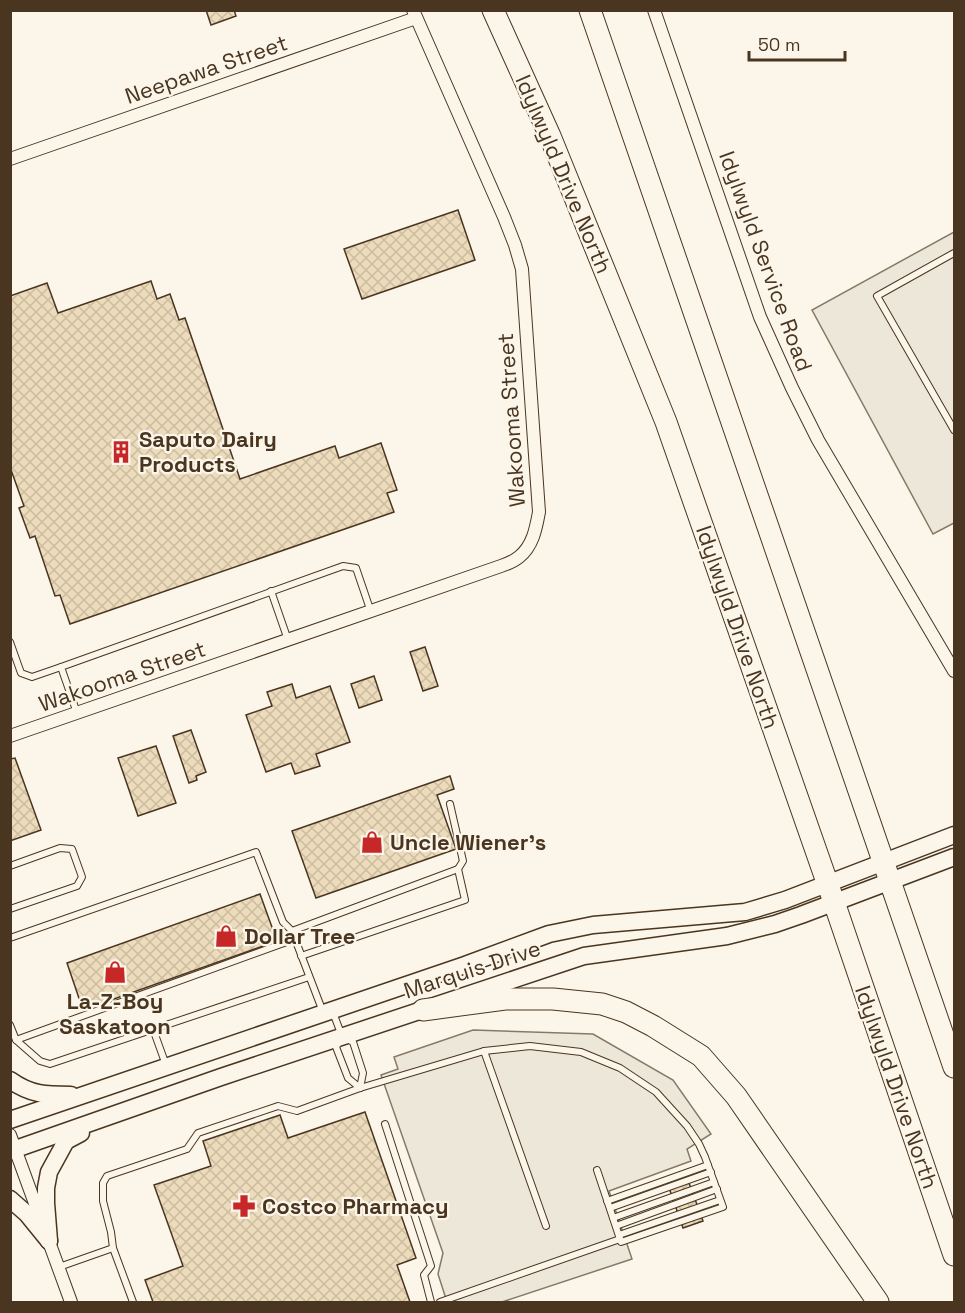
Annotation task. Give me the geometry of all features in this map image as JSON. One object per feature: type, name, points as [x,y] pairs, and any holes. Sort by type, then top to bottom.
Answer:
[{"type":"highway","name":"Idylwyld Drive North","points":[[493,10],[550,136],[666,422],[954,1255]]},
{"type":"highway","points":[[590,10],[954,1067]]},
{"type":"highway","points":[[423,1010],[505,999],[553,999],[602,1004],[626,1012],[653,1026],[701,1056],[736,1096],[878,1302]]},
{"type":"main road","name":"Marquis Drive","points":[[887,872],[954,836]]},
{"type":"main road","name":"Marquis Drive","points":[[10,1120],[549,934],[593,925],[745,912],[830,893],[887,872],[954,857]]},
{"type":"main road","name":"Marquis Drive","points":[[12,1145],[105,1118],[584,956],[727,936],[775,924],[830,893]]},
{"type":"main road","points":[[10,1080],[25,1090],[37,1093],[87,1094]]},
{"type":"main road","points":[[49,1241],[46,1203],[49,1172],[66,1142],[105,1118]]},
{"type":"main road","points":[[10,1199],[27,1214],[49,1241]]},
{"type":"street","name":"Idylwyld Service Road","points":[[654,10],[760,317],[779,360],[818,440],[954,671]]},
{"type":"street","name":"Neepawa Street","points":[[10,159],[414,14]]},
{"type":"street","name":"Wakooma Street","points":[[10,736],[491,570],[519,557],[531,543],[539,512],[522,269],[504,217],[414,14]]},
{"type":"street","points":[[12,1145],[71,1302]]},
{"type":"lane","points":[[954,253],[877,296],[954,430]]},
{"type":"lane","points":[[10,642],[21,673],[32,677],[343,566],[356,568],[371,612]]},
{"type":"lane","points":[[271,591],[288,640]]},
{"type":"lane","points":[[61,667],[77,713]]},
{"type":"lane","points":[[292,931],[458,869],[463,861],[450,804]]},
{"type":"lane","points":[[10,866],[60,848],[72,849],[82,877],[77,886],[10,909]]},
{"type":"lane","points":[[10,938],[256,852],[283,922],[292,931],[309,977],[342,1036],[353,1042],[363,1073],[360,1088]]},
{"type":"lane","points":[[301,956],[465,900],[458,869]]},
{"type":"lane","points":[[16,1040],[295,939]]},
{"type":"lane","points":[[10,1025],[16,1040],[40,1061],[50,1064],[309,977]]},
{"type":"lane","points":[[153,1029],[166,1066]]},
{"type":"lane","points":[[342,1036],[336,1047],[348,1078],[360,1088]]},
{"type":"lane","points":[[133,1302],[113,1248],[103,1201],[103,1183],[107,1176],[187,1149],[198,1133],[278,1106],[297,1110],[360,1088],[484,1051],[530,1046],[581,1052],[620,1068],[656,1092],[687,1126],[699,1144],[720,1200],[440,1302]]},
{"type":"lane","points":[[484,1051],[546,1226]]},
{"type":"lane","points":[[385,1124],[431,1266],[424,1275],[430,1302]]},
{"type":"lane","points":[[609,1204],[708,1165]]},
{"type":"lane","points":[[597,1170],[620,1237]]},
{"type":"lane","points":[[609,1204],[711,1172]]},
{"type":"lane","points":[[613,1218],[715,1186]]},
{"type":"lane","points":[[616,1226],[715,1186]]},
{"type":"lane","points":[[59,1267],[113,1248]]},
{"type":"shaded area","points":[[954,232],[954,523],[933,534],[812,310]]},
{"type":"shaded area","points":[[473,1030],[593,1034],[673,1080],[711,1134],[687,1149],[691,1161],[609,1191],[632,1259],[502,1302],[447,1302],[438,1274],[443,1253],[381,1075],[398,1069],[394,1057]]},
{"type":"building","points":[[206,10],[234,10],[236,16],[211,25]]},
{"type":"building","points":[[458,210],[475,260],[362,299],[344,249]]},
{"type":"building","name":"Saputo Dairy Products","points":[[151,281],[157,299],[170,294],[179,320],[185,318],[240,479],[335,446],[339,458],[381,443],[397,490],[387,493],[394,512],[70,624],[60,595],[55,596],[35,536],[30,538],[19,508],[24,506],[10,467],[10,296],[47,283],[58,313]]},
{"type":"building","points":[[425,647],[438,686],[423,691],[410,652]]},
{"type":"building","points":[[374,676],[382,700],[359,708],[351,684]]},
{"type":"building","points":[[292,684],[296,698],[330,686],[350,742],[316,754],[320,766],[295,774],[291,763],[266,772],[246,715],[272,706],[267,692]]},
{"type":"building","points":[[191,730],[206,772],[196,776],[197,780],[189,783],[173,736]]},
{"type":"building","points":[[156,746],[176,803],[138,816],[118,758]]},
{"type":"building","points":[[15,758],[41,830],[10,841],[10,759]]},
{"type":"building","points":[[450,776],[454,789],[437,795],[456,849],[316,898],[292,831]]},
{"type":"building","points":[[260,894],[277,941],[83,1010],[67,963]]},
{"type":"building","points":[[365,1112],[416,1258],[397,1265],[410,1302],[153,1302],[145,1280],[183,1266],[154,1185],[211,1166],[203,1141],[280,1115],[288,1138]]},
{"type":"building","points":[[685,1172],[703,1221],[683,1228],[666,1179]]},
{"type":"place","name":"Saputo Dairy Products","points":[[121,452]]},
{"type":"place","name":"Uncle Wiener's","points":[[372,842]]},
{"type":"place","name":"Dollar Tree","points":[[226,936]]},
{"type":"place","name":"La-Z-Boy Saskatoon","points":[[115,972]]},
{"type":"place","name":"Costco Pharmacy","points":[[244,1206]]}]
